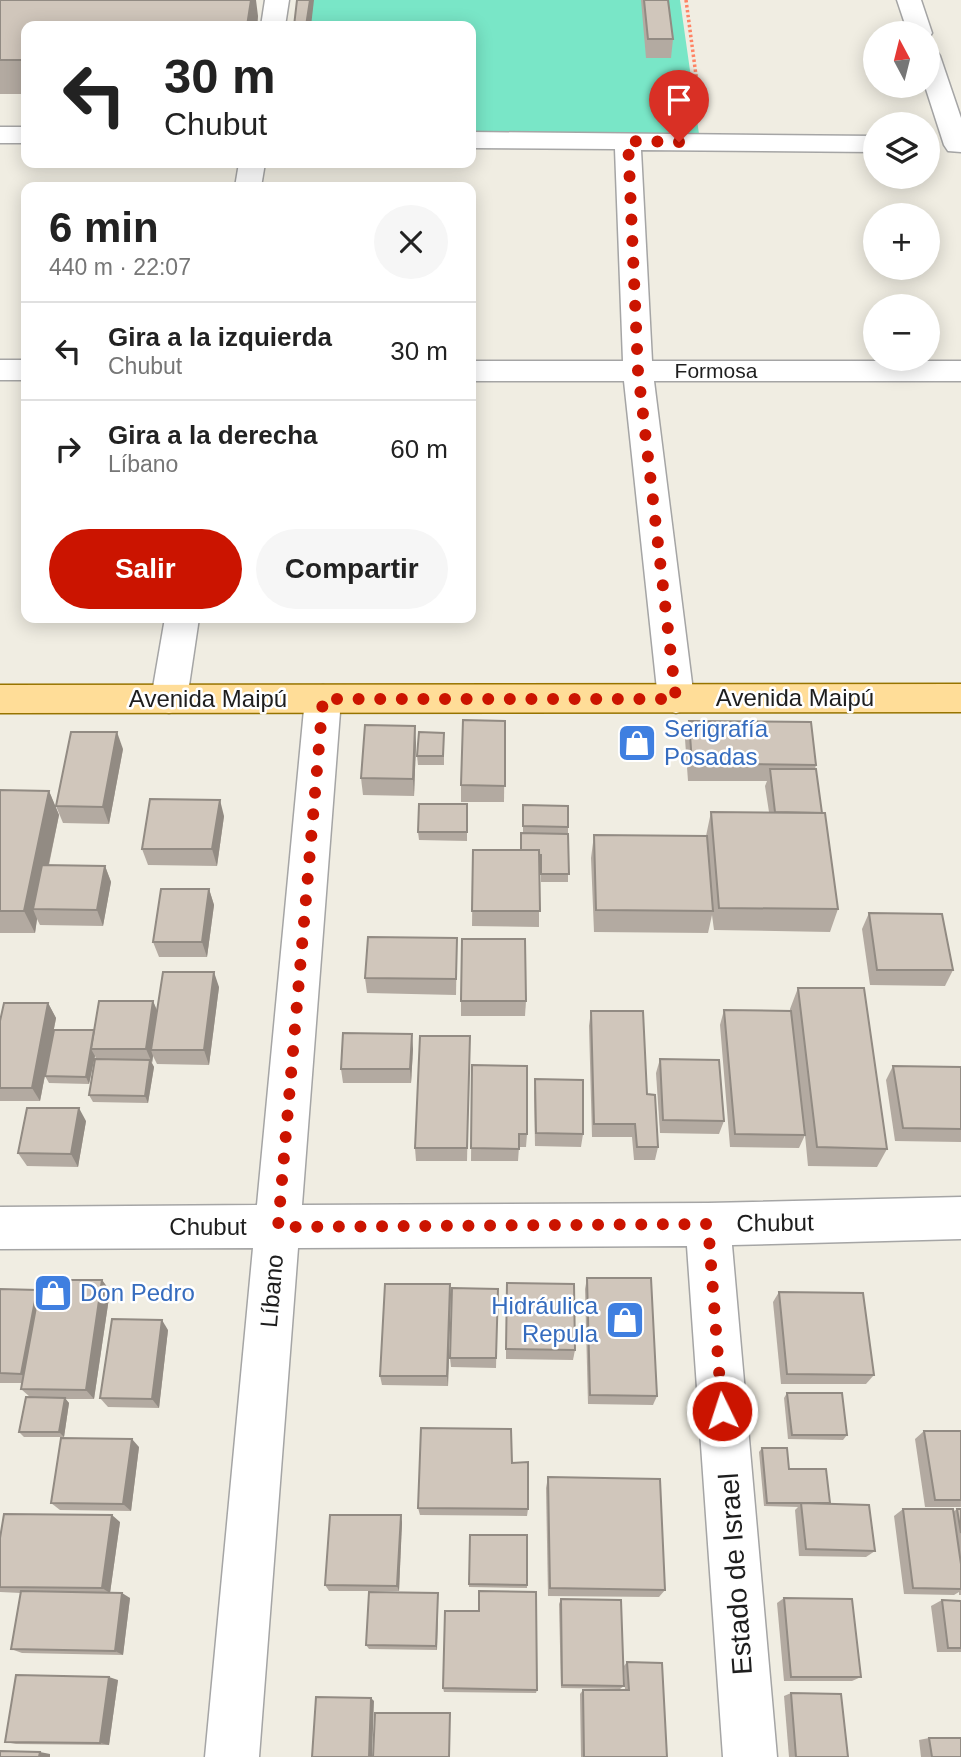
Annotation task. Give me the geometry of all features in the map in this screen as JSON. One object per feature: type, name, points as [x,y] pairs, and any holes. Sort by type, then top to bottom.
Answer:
[{"type":"main road","name":"Avenida Maipú","points":[[0,699],[961,698]]},
{"type":"street","points":[[274,21],[277,0]]},
{"type":"street","points":[[909,0],[916,21]]},
{"type":"street","points":[[940,90],[959,145],[940,144]]},
{"type":"street","points":[[0,135],[21,135]]},
{"type":"street","points":[[476,140],[863,144]]},
{"type":"street","points":[[628,141],[638,371],[676,699]]},
{"type":"street","points":[[0,370],[21,370]]},
{"type":"street","name":"Formosa","points":[[476,371],[961,371]]},
{"type":"street","points":[[169,699],[181,623]]},
{"type":"street","name":"Líbano","points":[[232,1757],[323,699]]},
{"type":"street","name":"Chubut","points":[[0,1228],[708,1224],[961,1218]]},
{"type":"street","name":"Estado de Israel","points":[[708,1224],[750,1757]]},
{"type":"path","points":[[686,0],[704,142]]},
{"type":"green space","points":[[297,0],[680,0],[699,134],[476,134],[476,21],[295,21]]},
{"type":"building","points":[[0,0],[251,0],[248,21],[21,21],[21,60],[0,60]]},
{"type":"building","points":[[297,0],[310,0],[307,21],[295,21]]},
{"type":"building","points":[[644,0],[668,0],[673,39],[648,39]]},
{"type":"building","points":[[463,720],[505,721],[505,786],[461,785]]},
{"type":"building","points":[[689,721],[811,722],[816,765],[692,763]]},
{"type":"building","points":[[365,725],[415,726],[413,779],[361,778]]},
{"type":"building","points":[[71,732],[117,732],[103,807],[56,806]]},
{"type":"building","points":[[419,732],[444,733],[443,756],[417,756]]},
{"type":"building","points":[[770,769],[816,769],[822,813],[775,812]]},
{"type":"building","points":[[0,790],[49,791],[24,911],[0,911]]},
{"type":"building","points":[[150,799],[220,800],[212,849],[142,849]]},
{"type":"building","points":[[419,804],[467,804],[467,832],[418,832]]},
{"type":"building","points":[[523,805],[568,806],[568,827],[523,826]]},
{"type":"building","points":[[711,812],[825,813],[838,909],[719,908]]},
{"type":"building","points":[[521,833],[568,834],[569,874],[541,874],[539,850],[521,850]]},
{"type":"building","points":[[594,835],[707,836],[713,911],[596,910]]},
{"type":"building","points":[[473,850],[539,850],[540,911],[472,911]]},
{"type":"building","points":[[42,865],[105,866],[97,910],[33,909]]},
{"type":"building","points":[[161,889],[209,889],[202,942],[153,942]]},
{"type":"building","points":[[869,913],[942,914],[953,970],[877,970]]},
{"type":"building","points":[[368,937],[457,938],[456,979],[365,978]]},
{"type":"building","points":[[462,939],[525,939],[526,1001],[461,1001]]},
{"type":"building","points":[[163,972],[214,972],[204,1050],[151,1050]]},
{"type":"building","points":[[798,988],[864,988],[887,1149],[817,1147]]},
{"type":"building","points":[[99,1001],[153,1001],[146,1049],[91,1049]]},
{"type":"building","points":[[4,1003],[48,1003],[32,1088],[0,1088],[0,1021]]},
{"type":"building","points":[[724,1010],[791,1011],[805,1135],[735,1134]]},
{"type":"building","points":[[591,1011],[643,1011],[647,1094],[655,1095],[658,1147],[637,1147],[635,1124],[594,1124]]},
{"type":"building","points":[[54,1030],[94,1030],[86,1077],[45,1076]]},
{"type":"building","points":[[343,1033],[412,1034],[410,1069],[341,1069]]},
{"type":"building","points":[[420,1036],[470,1036],[467,1148],[415,1148]]},
{"type":"building","points":[[95,1059],[150,1060],[145,1096],[89,1095]]},
{"type":"building","points":[[660,1059],[719,1060],[724,1121],[663,1120]]},
{"type":"building","points":[[472,1065],[527,1066],[527,1134],[519,1134],[519,1149],[471,1148]]},
{"type":"building","points":[[893,1066],[961,1067],[961,1129],[903,1128]]},
{"type":"building","points":[[535,1079],[583,1080],[583,1134],[536,1133]]},
{"type":"building","points":[[27,1108],[79,1108],[71,1154],[18,1153]]},
{"type":"building","points":[[587,1278],[651,1278],[657,1396],[590,1395]]},
{"type":"building","points":[[41,1280],[102,1280],[86,1390],[21,1389]]},
{"type":"building","points":[[507,1283],[574,1284],[575,1350],[506,1349]]},
{"type":"building","points":[[385,1284],[450,1284],[447,1376],[380,1376]]},
{"type":"building","points":[[452,1288],[498,1289],[496,1358],[450,1358]]},
{"type":"building","points":[[0,1289],[37,1290],[21,1374],[0,1373]]},
{"type":"building","points":[[779,1292],[863,1293],[874,1375],[787,1374]]},
{"type":"building","points":[[112,1319],[162,1320],[152,1399],[100,1398]]},
{"type":"building","points":[[787,1393],[842,1393],[847,1435],[792,1435]]},
{"type":"building","points":[[26,1397],[65,1398],[59,1432],[19,1432]]},
{"type":"building","points":[[421,1428],[511,1429],[512,1463],[528,1462],[528,1509],[418,1508]]},
{"type":"building","points":[[924,1431],[961,1431],[961,1500],[935,1500]]},
{"type":"building","points":[[61,1438],[132,1439],[123,1504],[51,1503]]},
{"type":"building","points":[[762,1448],[787,1448],[789,1469],[826,1469],[830,1503],[767,1503]]},
{"type":"building","points":[[548,1477],[660,1479],[665,1590],[550,1588]]},
{"type":"building","points":[[801,1503],[869,1505],[875,1551],[806,1549]]},
{"type":"building","points":[[903,1509],[953,1509],[961,1564],[961,1589],[913,1588]]},
{"type":"building","points":[[957,1509],[961,1509],[961,1533]]},
{"type":"building","points":[[4,1514],[112,1515],[102,1588],[0,1587],[0,1538]]},
{"type":"building","points":[[330,1515],[401,1515],[397,1586],[325,1585]]},
{"type":"building","points":[[470,1535],[527,1535],[527,1585],[469,1584]]},
{"type":"building","points":[[21,1591],[122,1593],[115,1651],[11,1649]]},
{"type":"building","points":[[479,1591],[536,1592],[537,1690],[443,1688],[445,1611],[479,1611]]},
{"type":"building","points":[[369,1592],[438,1593],[436,1646],[366,1645]]},
{"type":"building","points":[[784,1598],[852,1599],[861,1677],[791,1677]]},
{"type":"building","points":[[561,1599],[621,1600],[624,1686],[562,1685]]},
{"type":"building","points":[[942,1600],[961,1601],[961,1648],[948,1648]]},
{"type":"building","points":[[627,1662],[662,1663],[667,1757],[584,1757],[583,1690],[629,1690]]},
{"type":"building","points":[[16,1675],[109,1677],[100,1743],[5,1742]]},
{"type":"building","points":[[791,1693],[841,1694],[848,1757],[796,1757]]},
{"type":"building","points":[[316,1697],[371,1698],[369,1757],[312,1757]]},
{"type":"building","points":[[375,1713],[450,1713],[449,1757],[373,1757]]},
{"type":"building","points":[[929,1738],[961,1738],[961,1757],[932,1757]]},
{"type":"building","points":[[0,1751],[40,1752],[39,1757],[0,1757]]},
{"type":"place","name":"Serigrafía Posadas","points":[[637,743]]},
{"type":"place","name":"Don Pedro","points":[[53,1293]]},
{"type":"place","name":"Hidráulica Repula","points":[[625,1320]]},
{"type":"route","points":[[679,142],[628,141],[638,371],[676,699],[323,699],[278,1227],[708,1224],[722,1411]]}]
